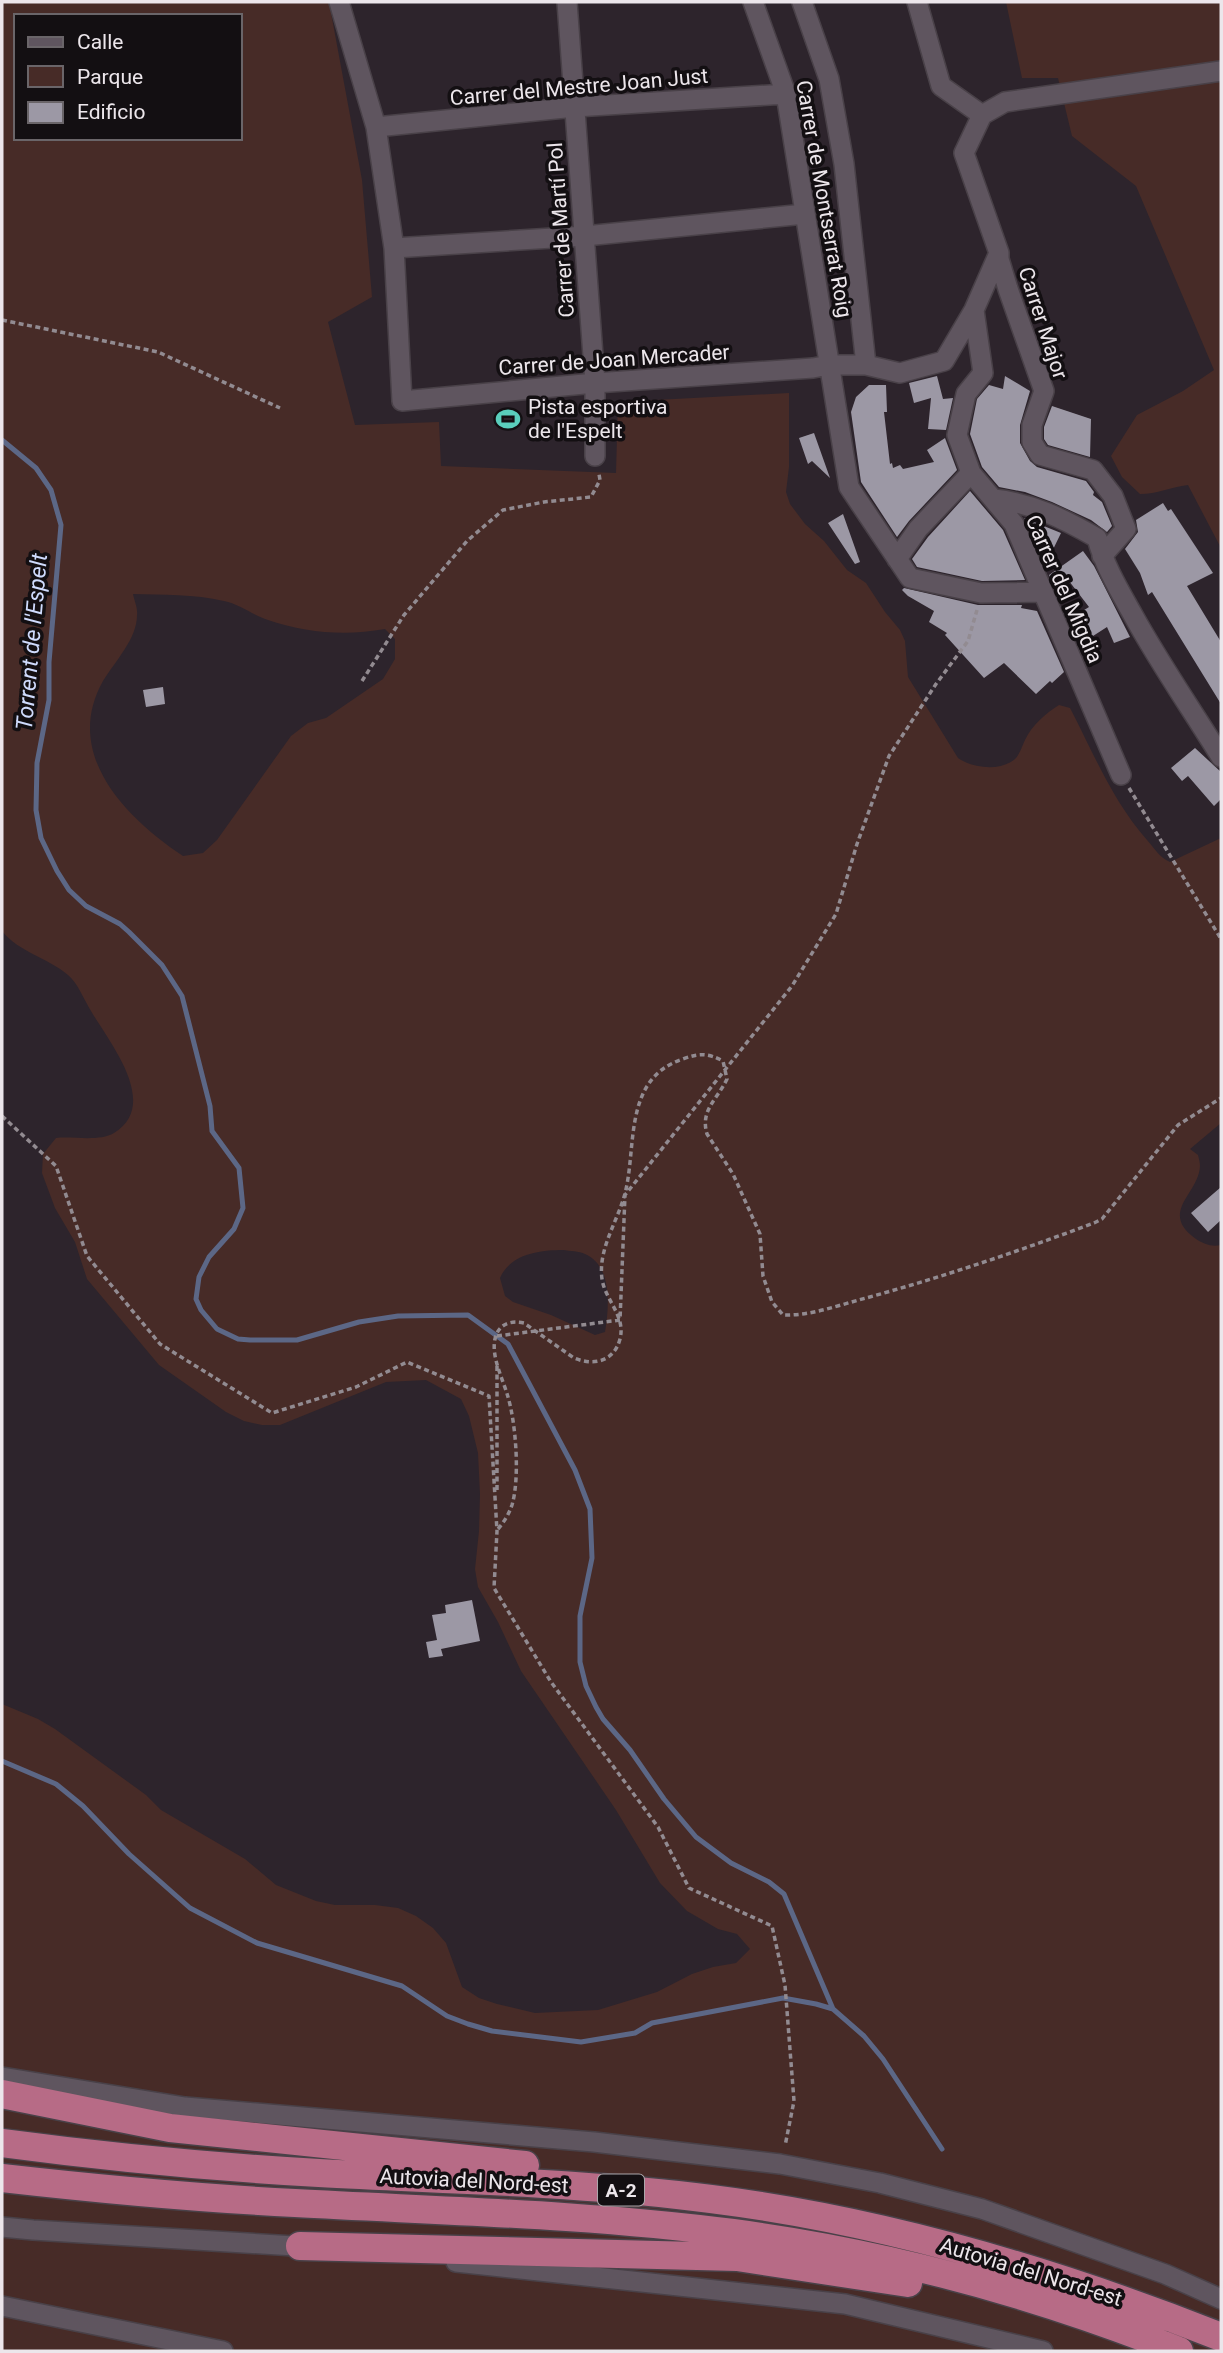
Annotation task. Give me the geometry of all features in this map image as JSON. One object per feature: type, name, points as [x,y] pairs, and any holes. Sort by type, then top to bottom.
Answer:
[{"type":"highway","points":[[2,2094],[170,2128],[638,2177],[709,2199]]},
{"type":"highway","name":"Autovia del Nord-est","points":[[2,2143],[174,2164],[518,2182],[709,2199],[787,2210],[958,2247],[1092,2289],[1221,2337]]},
{"type":"highway","name":"Autovia del Nord-est","points":[[2,2178],[148,2193],[593,2218],[735,2233],[942,2273],[1047,2304],[1179,2351]]},
{"type":"highway","points":[[300,2246],[737,2257],[1047,2304]]},
{"type":"street","points":[[339,2],[376,127],[394,247],[585,236],[805,214]]},
{"type":"street","name":"Carrer de Martí Pol","points":[[567,2],[595,383],[595,456]]},
{"type":"street","name":"Carrer de Montserrat Roig","points":[[754,2],[786,94],[849,487],[910,578],[981,593],[1042,592]]},
{"type":"street","name":"Carrer de Montserrat Roig","points":[[802,2],[829,79],[844,164],[866,365]]},
{"type":"street","points":[[917,2],[941,86],[982,115],[1006,102],[1221,72]]},
{"type":"street","name":"Carrer del Mestre Joan Just","points":[[376,127],[575,107],[786,94]]},
{"type":"street","name":"Carrer Major","points":[[982,115],[964,153],[1044,391],[1032,425],[1032,442],[1040,455],[1093,470],[1113,496],[1125,529],[1102,556]]},
{"type":"street","name":"Carrer de Joan Mercader","points":[[394,247],[402,401],[595,383],[829,365],[866,365]]},
{"type":"street","name":"Carrer Major","points":[[866,365],[900,373],[944,361],[974,310],[999,253]]},
{"type":"street","name":"Carrer del Migdia","points":[[974,310],[983,373],[966,394],[957,435],[971,473],[1014,524],[1121,775]]},
{"type":"street","points":[[897,559],[918,529],[971,473]]},
{"type":"street","points":[[994,499],[1013,501],[1063,518],[1097,538],[1102,556],[1159,661],[1221,757]]},
{"type":"street","points":[[2,2077],[186,2107],[594,2142],[780,2164],[880,2183],[982,2208],[1166,2274],[1221,2299]]},
{"type":"street","points":[[2,2227],[300,2246],[845,2304],[1043,2351]]},
{"type":"street","points":[[2,2306],[223,2351]]},
{"type":"path","points":[[2,320],[158,352],[280,408]]},
{"type":"path","points":[[362,681],[404,615],[467,541],[503,510],[591,497],[600,480],[595,456]]},
{"type":"path","points":[[620,1320],[602,1280],[604,1250],[625,1195],[792,986],[836,914],[857,844],[889,756],[968,641],[981,593]]},
{"type":"path","points":[[1121,775],[1221,939]]},
{"type":"path","points":[[496,1531],[512,1505],[516,1456],[511,1407],[496,1359],[495,1340],[505,1324],[514,1320],[524,1323],[582,1362],[601,1362],[609,1357],[620,1340],[625,1195],[635,1112],[656,1076],[672,1062],[700,1053],[723,1061],[727,1079],[705,1114],[704,1124],[707,1134],[742,1191],[760,1234],[763,1276],[772,1302],[783,1315],[803,1315],[900,1289],[1012,1254],[1094,1223],[1102,1219],[1178,1125],[1221,1098]]},
{"type":"path","points":[[2,1116],[56,1166],[87,1256],[160,1344],[272,1413],[356,1387],[407,1362],[489,1396],[496,1531]]},
{"type":"path","points":[[497,1335],[620,1320]]},
{"type":"path","points":[[497,1335],[494,1588],[551,1682],[658,1827],[689,1888],[772,1926],[785,1985],[794,2101],[780,2164]]},
{"type":"green space","points":[[2,2],[329,2],[362,180],[372,297],[328,322],[355,425],[439,422],[441,466],[616,473],[618,402],[789,393],[789,467],[786,492],[790,504],[847,570],[866,583],[900,630],[905,641],[908,677],[958,758],[986,767],[1009,763],[1017,757],[1035,724],[1059,705],[1070,708],[1124,809],[1163,858],[1170,862],[1221,838],[1221,1123],[1190,1149],[1198,1155],[1200,1166],[1194,1185],[1180,1211],[1180,1220],[1196,1239],[1208,1245],[1221,1245],[1221,2351],[2,2351],[2,1704],[55,1729],[146,1795],[161,1810],[245,1859],[276,1885],[316,1901],[335,1905],[398,1908],[416,1916],[433,1928],[446,1943],[462,1987],[479,1998],[497,2004],[535,2013],[598,2010],[657,1992],[692,1974],[736,1963],[750,1949],[737,1934],[718,1929],[687,1911],[660,1883],[616,1810],[521,1671],[478,1587],[475,1569],[480,1494],[478,1453],[469,1416],[461,1399],[426,1380],[386,1382],[280,1425],[244,1421],[226,1412],[159,1365],[87,1279],[75,1242],[55,1208],[42,1173],[43,1154],[56,1138],[94,1138],[114,1133],[127,1121],[133,1106],[132,1090],[119,1056],[72,978],[2,931]],"holes":[[[133,594],[190,596],[224,601],[268,620],[311,630],[356,632],[385,629],[395,639],[395,659],[383,679],[326,718],[308,723],[291,736],[217,840],[203,853],[183,856],[141,823],[122,803],[106,782],[95,758],[90,734],[92,708],[103,681],[125,650],[136,624],[137,612]],[[563,1250],[583,1253],[600,1268],[605,1278],[608,1300],[605,1332],[595,1335],[551,1315],[513,1302],[505,1296],[500,1278],[511,1264],[527,1255]]]},
{"type":"green space","points":[[1006,2],[1221,2],[1221,548],[1188,485],[1140,494],[1122,477],[1111,456],[1137,415],[1183,391],[1214,370],[1136,186],[1072,136],[1058,78],[1022,78]]},
{"type":"building","points":[[937,376],[943,399],[953,398],[946,430],[928,429],[931,398],[914,403],[909,383]]},
{"type":"building","points":[[1005,376],[1030,391],[1020,425],[1020,443],[1030,461],[1037,467],[1086,481],[1094,492],[1093,495],[1102,502],[1112,526],[1107,532],[1091,520],[1052,502],[1025,492],[999,487],[982,467],[970,434],[977,399],[989,385],[1003,389]]},
{"type":"building","points":[[869,385],[886,385],[887,412],[884,412],[890,464],[892,463],[893,468],[900,465],[903,469],[934,462],[927,450],[945,438],[957,470],[897,537],[861,482],[851,412],[856,397]]},
{"type":"building","points":[[1052,406],[1091,419],[1090,457],[1048,445],[1044,439],[1044,427]]},
{"type":"building","points":[[814,433],[830,478],[812,461],[808,464],[799,438]]},
{"type":"building","points":[[970,491],[1003,530],[1025,580],[982,581],[917,567],[912,559],[928,537]]},
{"type":"building","points":[[1163,503],[1168,511],[1171,509],[1213,573],[1187,586],[1221,642],[1221,704],[1152,592],[1148,595],[1140,573],[1125,549],[1138,532],[1136,520]]},
{"type":"building","points":[[843,514],[860,562],[855,564],[828,523]]},
{"type":"building","points":[[1025,519],[1061,533],[1045,566]]},
{"type":"building","points":[[1083,551],[1094,566],[1130,637],[1114,643],[1107,627],[1079,645],[1068,620],[1089,607],[1069,581],[1056,590],[1049,575]]},
{"type":"building","points":[[904,588],[978,605],[1022,605],[1021,608],[1037,611],[1064,672],[1036,694],[1004,663],[984,678],[945,635],[947,633],[929,622],[934,611],[908,596],[902,590]]},
{"type":"building","points":[[163,687],[165,704],[146,707],[143,690]]},
{"type":"building","points":[[1195,748],[1221,772],[1221,799],[1214,806],[1188,776],[1182,781],[1171,768]]},
{"type":"building","points":[[1221,1187],[1221,1220],[1208,1232],[1191,1213]]},
{"type":"building","points":[[472,1600],[480,1641],[441,1649],[443,1656],[429,1658],[426,1642],[437,1640],[432,1615],[446,1613],[445,1605]]},
{"type":"waterway","name":"Torrent de l'Espelt","points":[[2,440],[36,468],[51,490],[61,525],[49,662],[49,700],[37,763],[36,810],[41,838],[69,890],[86,906],[120,924],[129,932],[162,965],[182,996],[210,1106],[212,1131],[239,1168],[243,1208],[234,1229],[209,1257],[199,1277],[196,1299],[201,1310],[217,1329],[238,1339],[297,1340],[359,1322],[398,1316],[468,1315],[508,1344],[575,1470],[590,1509],[592,1558],[580,1616],[580,1662],[586,1686],[596,1707],[664,1799],[696,1837],[731,1863],[769,1882],[784,1894],[833,2009]]},
{"type":"waterway","points":[[2,1761],[56,1784],[83,1806],[129,1854],[190,1908],[257,1943],[402,1986],[447,2016],[468,2024],[492,2031],[581,2042],[635,2033],[652,2023],[783,1998],[833,2009],[864,2036],[883,2059],[942,2149]]},
{"type":"place","name":"Pista esportiva de l'Espelt","points":[[508,419]]}]
